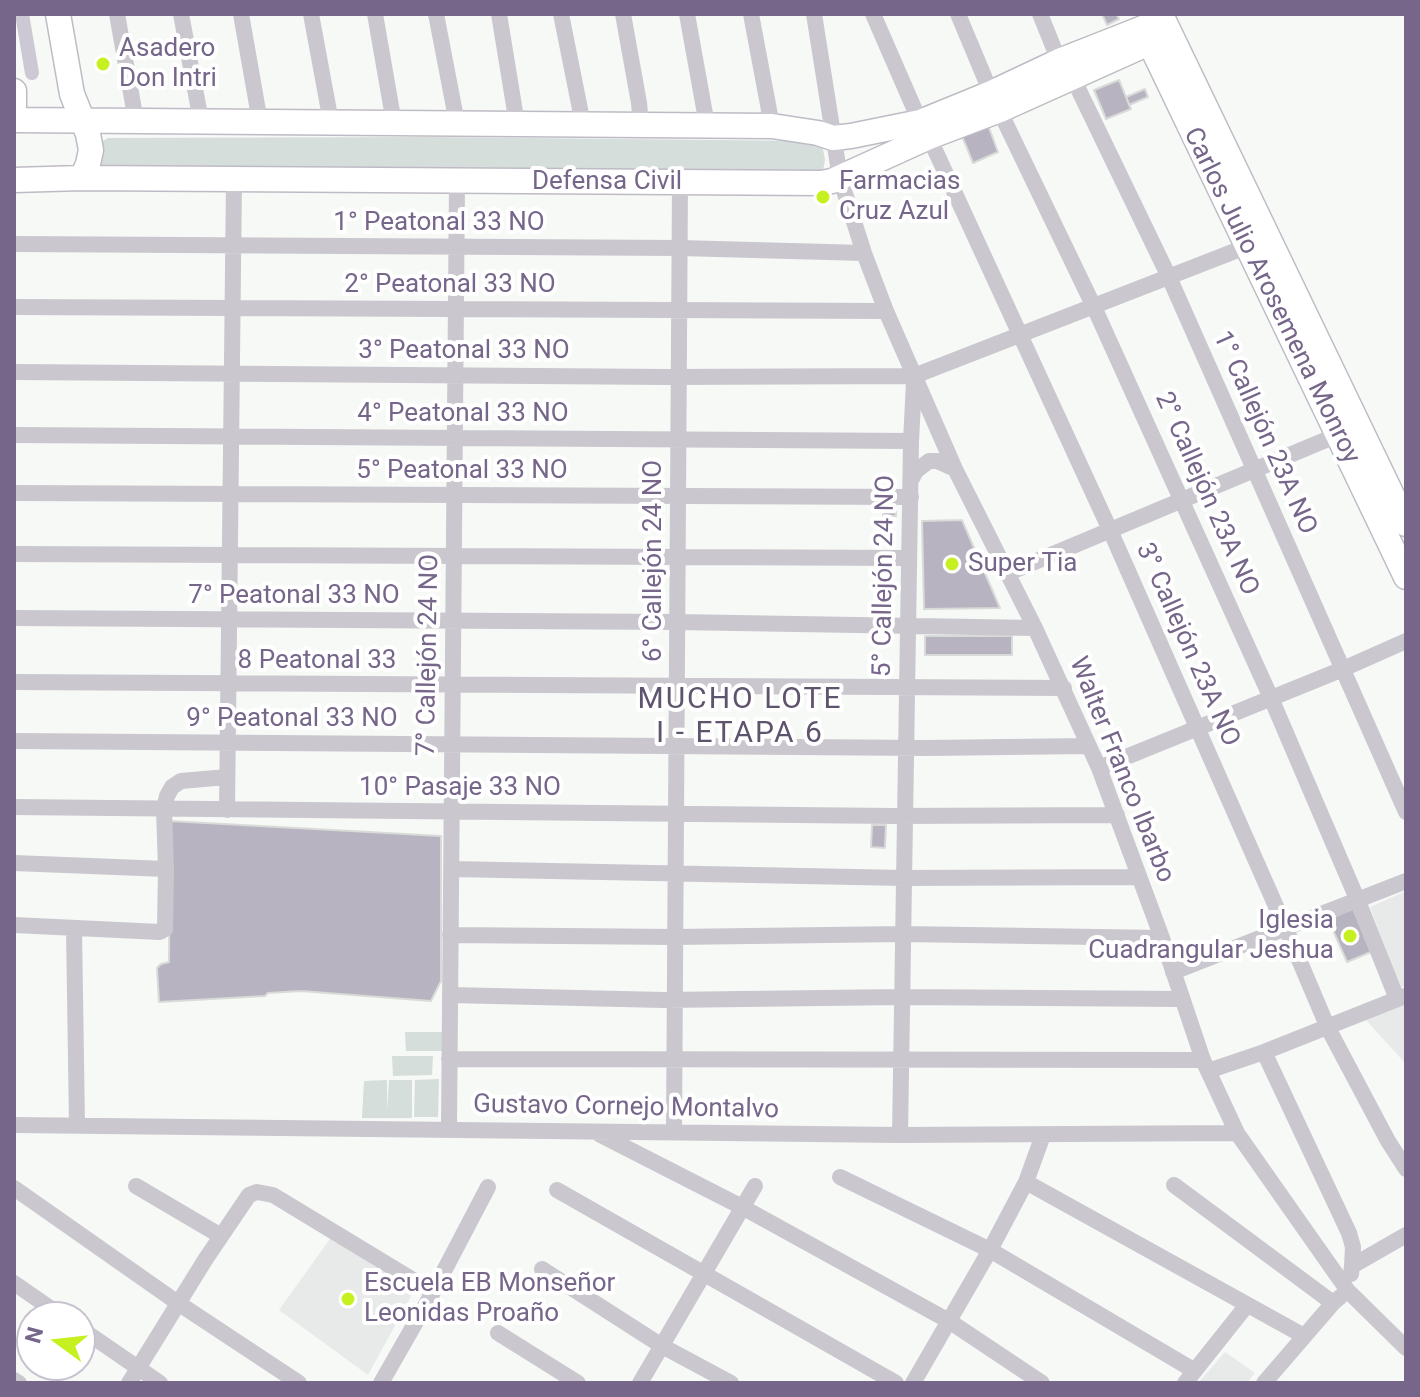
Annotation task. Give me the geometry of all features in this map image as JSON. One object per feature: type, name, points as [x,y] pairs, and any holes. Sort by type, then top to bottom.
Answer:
[{"type":"street","points":[[58,14],[72,94],[91,150],[82,178]]},
{"type":"street","points":[[117,14],[136,121]]},
{"type":"street","points":[[181,14],[201,121]]},
{"type":"street","points":[[241,14],[260,122]]},
{"type":"street","points":[[311,14],[331,122]]},
{"type":"street","points":[[375,14],[394,123]]},
{"type":"street","points":[[436,14],[457,123]]},
{"type":"street","points":[[499,14],[517,124]]},
{"type":"street","points":[[561,14],[583,124]]},
{"type":"street","points":[[623,14],[641,125]]},
{"type":"street","points":[[687,14],[707,125]]},
{"type":"street","points":[[751,14],[772,126]]},
{"type":"street","name":"Walter Franco Ibarbo","points":[[814,14],[840,178],[864,253],[955,469],[1064,688],[1099,768],[1205,1066],[1237,1133],[1348,1291],[1406,1348]]},
{"type":"street","name":"3° Callejón 23A NO","points":[[873,14],[1110,530],[1328,1028],[1406,1169]]},
{"type":"street","name":"2° Callejón 23A NO","points":[[958,14],[996,102],[1183,500],[1402,998]]},
{"type":"street","name":"1° Callejón 23A NO","points":[[1040,14],[1169,277],[1406,812]]},
{"type":"street","name":"Defensa Civil","points":[[14,180],[821,183],[840,178],[924,130],[996,102],[1154,25]]},
{"type":"street","name":"Carlos Julio Arosemena Monroy","points":[[1154,25],[1248,246],[1349,430],[1406,524]]},
{"type":"street","name":"Carlos Julio Arosemena Monroy","points":[[1154,25],[1349,430],[1406,577]]},
{"type":"street","points":[[14,91],[14,119]]},
{"type":"street","name":"Defensa Civil","points":[[14,119],[772,126],[833,138],[924,130]]},
{"type":"street","points":[[227,810],[234,179]]},
{"type":"street","name":"7° Callejón 24 NO","points":[[449,1129],[457,181]]},
{"type":"street","name":"6° Callejón 24 NO","points":[[674,1132],[680,183]]},
{"type":"street","name":"1° Peatonal 33 NO","points":[[14,244],[680,248],[864,253]]},
{"type":"street","points":[[914,376],[1248,246]]},
{"type":"street","name":"2° Peatonal 33 NO","points":[[14,307],[886,311]]},
{"type":"street","name":"3° Peatonal 33 NO","points":[[14,372],[914,376]]},
{"type":"street","name":"5° Callejón 24 NO","points":[[900,1135],[914,376]]},
{"type":"street","points":[[1008,573],[1349,430]]},
{"type":"street","name":"4° Peatonal 33 NO","points":[[14,435],[911,441]]},
{"type":"street","points":[[911,489],[916,471],[929,461],[955,469]]},
{"type":"street","name":"5° Peatonal 33 NO","points":[[14,493],[678,496],[911,489]]},
{"type":"street","points":[[14,554],[909,558]]},
{"type":"street","name":"7° Peatonal 33 NO","points":[[14,618],[677,622],[1035,628]]},
{"type":"street","points":[[1099,768],[1406,641]]},
{"type":"street","name":"8 Peatonal 33","points":[[14,682],[1064,688]]},
{"type":"street","name":"9° Peatonal 33 NO","points":[[14,741],[906,748],[1088,746]]},
{"type":"street","points":[[14,925],[160,932],[165,929],[164,809],[167,796],[172,787],[181,781],[227,777]]},
{"type":"street","name":"10° Pasaje 33 NO","points":[[14,807],[905,816],[1117,815]]},
{"type":"street","points":[[14,863],[166,869]]},
{"type":"street","points":[[451,869],[904,878],[1139,877]]},
{"type":"street","points":[[1173,972],[1406,881]]},
{"type":"street","points":[[74,929],[77,1125]]},
{"type":"street","points":[[450,935],[675,937],[903,934],[1162,938]]},
{"type":"street","points":[[450,995],[674,1000],[901,997],[1182,999]]},
{"type":"street","points":[[449,1059],[901,1060],[1205,1066],[1264,1052],[1402,998]]},
{"type":"street","points":[[1264,1052],[1353,1247],[1348,1291],[1304,1336],[1272,1380]]},
{"type":"street","name":"Gustavo Cornejo Montalvo","points":[[14,1125],[900,1135],[1237,1133]]},
{"type":"street","points":[[594,1131],[742,1207],[949,1321],[1042,1383]]},
{"type":"street","points":[[913,1383],[1026,1182],[1043,1135]]},
{"type":"street","points":[[840,1177],[990,1250],[1190,1377],[1247,1305]]},
{"type":"street","points":[[1026,1182],[1304,1336]]},
{"type":"street","points":[[1174,1185],[1333,1303]]},
{"type":"street","points":[[136,1186],[221,1236]]},
{"type":"street","points":[[640,1383],[755,1186]]},
{"type":"street","points":[[381,1383],[488,1187]]},
{"type":"street","points":[[14,1188],[299,1383]]},
{"type":"street","points":[[557,1190],[896,1383]]},
{"type":"street","points":[[129,1383],[221,1236],[249,1195],[257,1192],[273,1195],[433,1292]]},
{"type":"street","points":[[1352,1266],[1406,1235]]},
{"type":"street","points":[[542,1269],[662,1346],[731,1383]]},
{"type":"street","points":[[14,1283],[40,1301]]},
{"type":"street","points":[[498,1333],[578,1383]]},
{"type":"street","points":[[96,1339],[160,1383]]},
{"type":"street","points":[[14,1380],[19,1383]]},
{"type":"shaded area","points":[[108,138],[814,141],[823,149],[825,160],[823,171],[102,169],[98,163],[101,142]]},
{"type":"shaded area","points":[[1406,891],[1406,986],[1400,988],[1370,907]]},
{"type":"shaded area","points":[[1406,1003],[1406,1064],[1365,1019]]},
{"type":"shaded area","points":[[405,1032],[446,1032],[445,1051],[406,1051]]},
{"type":"shaded area","points":[[392,1056],[433,1056],[432,1075],[393,1076]]},
{"type":"shaded area","points":[[439,1079],[438,1117],[414,1117],[415,1080]]},
{"type":"shaded area","points":[[387,1080],[387,1111],[389,1080],[412,1080],[412,1118],[362,1118],[364,1081]]},
{"type":"shaded area","name":"Escuela EB Monseñor Leonidas Proaño","points":[[332,1236],[415,1289],[368,1375],[279,1310]]},
{"type":"shaded area","points":[[1225,1352],[1255,1373],[1247,1383],[1198,1383]]},
{"type":"building","points":[[1102,14],[1116,14],[1119,19],[1107,25]]},
{"type":"building","points":[[1119,80],[1131,109],[1106,119],[1094,90]]},
{"type":"building","points":[[1145,89],[1148,97],[1129,105],[1126,97]]},
{"type":"building","points":[[988,125],[998,152],[973,163],[962,136]]},
{"type":"building","points":[[884,505],[896,506],[896,516],[883,516]]},
{"type":"building","name":"Super Tia","points":[[962,520],[1000,608],[924,609],[922,521]]},
{"type":"building","points":[[925,636],[1012,636],[1012,655],[925,655]]},
{"type":"building","points":[[170,821],[441,836],[441,981],[431,1001],[301,991],[159,1002],[157,968],[169,962]]},
{"type":"building","points":[[872,825],[886,825],[885,848],[871,847]]},
{"type":"building","name":"Iglesia Cuadrangular Jeshua","points":[[1353,908],[1371,952],[1347,962],[1328,919]]},
{"type":"waterway","points":[[22,14],[32,73]]},
{"type":"place","name":"Asadero Don Intri","points":[[103,64]]},
{"type":"place","name":"Farmacias Cruz Azul","points":[[823,197]]},
{"type":"place","name":"Super Tia","points":[[952,564]]},
{"type":"place","name":"Iglesia Cuadrangular Jeshua","points":[[1350,936]]},
{"type":"place","name":"Escuela EB Monseñor Leonidas Proaño","points":[[348,1299]]},
{"type":"district","name":"MUCHO LOTE I - ETAPA 6","points":[[740,717]]}]
